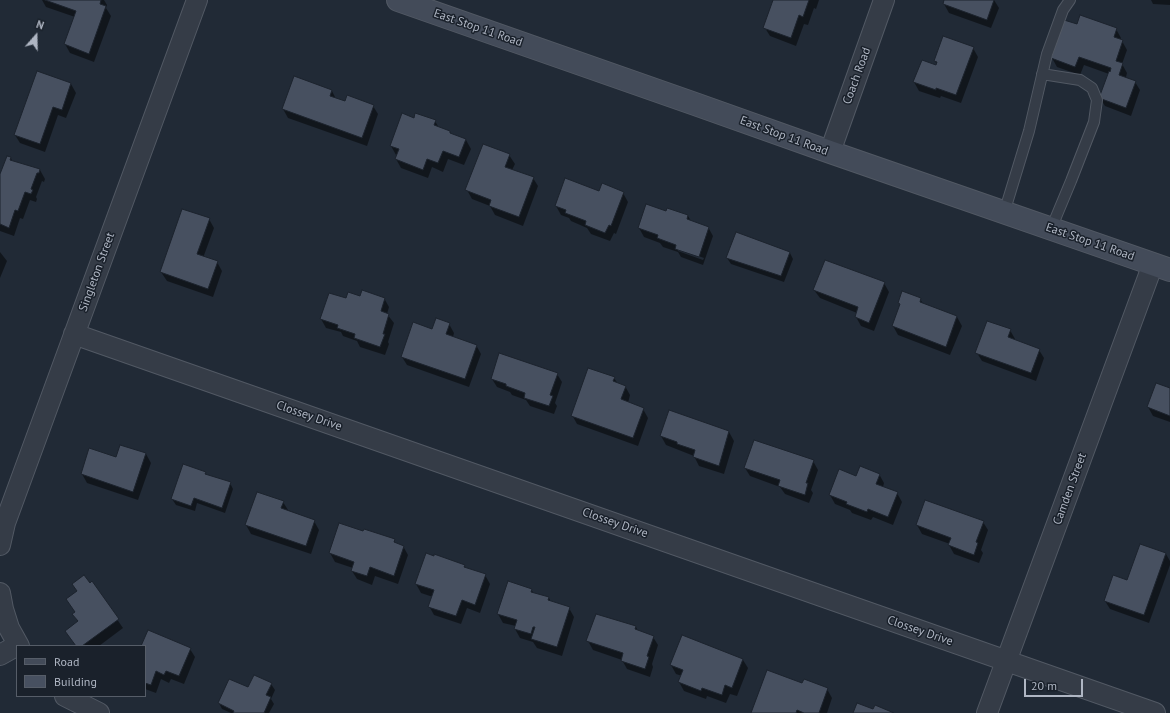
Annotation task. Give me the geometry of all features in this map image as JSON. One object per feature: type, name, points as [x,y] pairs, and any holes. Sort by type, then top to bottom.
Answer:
[{"type":"main road","name":"East Stop 11 Road","points":[[398,0],[1162,267]]},
{"type":"street","name":"Singleton Street","points":[[0,545],[5,524],[197,0]]},
{"type":"street","name":"Coach Road","points":[[830,152],[884,0]]},
{"type":"street","name":"Camden Street","points":[[987,713],[1006,661],[1162,267]]},
{"type":"street","name":"Clossey Drive","points":[[74,334],[1155,713]]},
{"type":"street","points":[[0,593],[9,628],[18,645]]},
{"type":"street","points":[[0,655],[16,646]]},
{"type":"street","points":[[67,697],[99,713]]},
{"type":"lane","points":[[1004,213],[1029,131],[1047,54],[1063,10],[1070,0]]},
{"type":"lane","points":[[1042,74],[1080,80],[1092,88],[1097,100],[1094,122],[1050,229]]},
{"type":"building","points":[[45,0],[101,0],[100,4],[106,6],[89,54],[64,44],[76,11]]},
{"type":"building","points":[[773,0],[809,0],[803,17],[799,15],[791,38],[763,28]]},
{"type":"building","points":[[944,0],[994,0],[987,20],[943,4]]},
{"type":"building","points":[[1080,15],[1117,28],[1114,37],[1123,40],[1116,61],[1123,63],[1119,75],[1136,81],[1126,108],[1099,98],[1111,68],[1079,57],[1075,67],[1051,58],[1064,20],[1077,24]]},
{"type":"building","points":[[943,36],[974,47],[956,95],[913,82],[922,60],[936,65],[937,62],[934,61]]},
{"type":"building","points":[[37,71],[71,83],[62,110],[53,107],[40,144],[14,135]]},
{"type":"building","points":[[294,76],[332,90],[330,96],[345,101],[347,95],[374,105],[362,138],[282,109]]},
{"type":"building","points":[[402,113],[414,118],[415,113],[436,120],[434,125],[466,139],[459,157],[443,151],[438,163],[427,159],[423,170],[395,159],[399,149],[390,146]]},
{"type":"building","points":[[483,144],[510,154],[505,167],[534,177],[519,217],[489,206],[491,200],[465,190]]},
{"type":"building","points":[[7,156],[11,157],[10,160],[40,169],[31,189],[33,190],[31,194],[25,192],[18,211],[15,210],[9,228],[0,224],[0,174]]},
{"type":"building","points":[[565,178],[599,191],[602,183],[624,192],[611,226],[609,225],[605,233],[585,225],[586,221],[565,213],[566,210],[555,206]]},
{"type":"building","points":[[646,204],[666,211],[667,208],[688,215],[687,219],[709,227],[699,257],[675,249],[676,245],[657,238],[658,235],[638,228]]},
{"type":"building","points":[[182,209],[210,218],[197,254],[218,261],[208,289],[160,272]]},
{"type":"building","points":[[736,232],[790,252],[781,276],[726,258]]},
{"type":"building","points":[[825,260],[885,282],[869,323],[855,317],[858,307],[813,290]]},
{"type":"building","points":[[362,290],[385,298],[381,311],[389,314],[383,334],[385,334],[380,347],[354,338],[355,334],[337,328],[338,325],[320,319],[329,293],[346,298],[348,292],[360,296]]},
{"type":"building","points":[[902,291],[921,298],[920,302],[957,316],[946,347],[892,326],[900,304],[898,303]]},
{"type":"building","points":[[436,318],[450,323],[446,334],[477,345],[465,379],[401,357],[413,322],[432,329]]},
{"type":"building","points":[[987,321],[1011,329],[1008,337],[1040,349],[1031,373],[975,353]]},
{"type":"building","points":[[499,353],[558,373],[550,395],[553,396],[549,406],[524,398],[525,393],[491,379]]},
{"type":"building","points":[[588,368],[615,377],[613,381],[626,386],[621,399],[644,408],[633,438],[571,416]]},
{"type":"building","points":[[1156,383],[1170,388],[1170,416],[1147,407]]},
{"type":"building","points":[[669,410],[729,431],[719,466],[693,457],[695,450],[660,436]]},
{"type":"building","points":[[754,440],[814,460],[806,483],[808,483],[805,495],[778,486],[780,480],[744,468]]},
{"type":"building","points":[[120,445],[146,453],[133,492],[81,474],[89,448],[116,457]]},
{"type":"building","points":[[183,464],[206,472],[205,474],[231,482],[222,508],[194,498],[191,506],[171,499]]},
{"type":"building","points":[[860,466],[880,474],[876,484],[898,492],[888,517],[868,509],[867,512],[846,504],[847,502],[829,495],[839,469],[856,476]]},
{"type":"building","points":[[257,492],[284,501],[281,508],[315,520],[306,546],[245,525]]},
{"type":"building","points":[[925,500],[984,521],[976,542],[978,543],[974,555],[948,545],[951,538],[916,525]]},
{"type":"building","points":[[339,523],[395,539],[394,542],[404,546],[394,576],[370,567],[367,576],[351,571],[354,562],[329,553]]},
{"type":"building","points":[[1140,544],[1166,553],[1144,615],[1104,601],[1113,575],[1127,580]]},
{"type":"building","points":[[426,553],[434,556],[434,554],[465,565],[464,567],[486,574],[475,605],[462,600],[456,616],[428,607],[434,590],[415,584]]},
{"type":"building","points":[[84,575],[90,583],[92,581],[119,619],[83,645],[75,645],[65,631],[78,621],[72,614],[75,612],[66,599],[77,591],[72,584]]},
{"type":"building","points":[[508,581],[532,589],[531,592],[549,597],[548,600],[570,607],[557,647],[531,639],[535,627],[533,627],[531,634],[514,629],[517,620],[497,614]]},
{"type":"building","points":[[596,614],[636,626],[635,629],[654,636],[647,656],[649,657],[645,669],[621,661],[623,653],[586,641]]},
{"type":"building","points":[[148,630],[191,648],[179,676],[166,671],[164,675],[156,671],[151,685],[146,683],[146,645],[141,645]]},
{"type":"building","points":[[682,635],[743,659],[732,688],[725,685],[722,695],[702,688],[701,691],[678,682],[683,670],[670,665]]},
{"type":"building","points":[[767,670],[802,683],[804,679],[828,688],[819,713],[804,713],[797,710],[796,713],[751,713]]},
{"type":"building","points":[[254,675],[272,683],[266,695],[271,697],[264,713],[233,713],[234,711],[218,703],[229,679],[248,687]]},
{"type":"building","points":[[857,703],[873,709],[875,705],[894,713],[853,713]]}]
